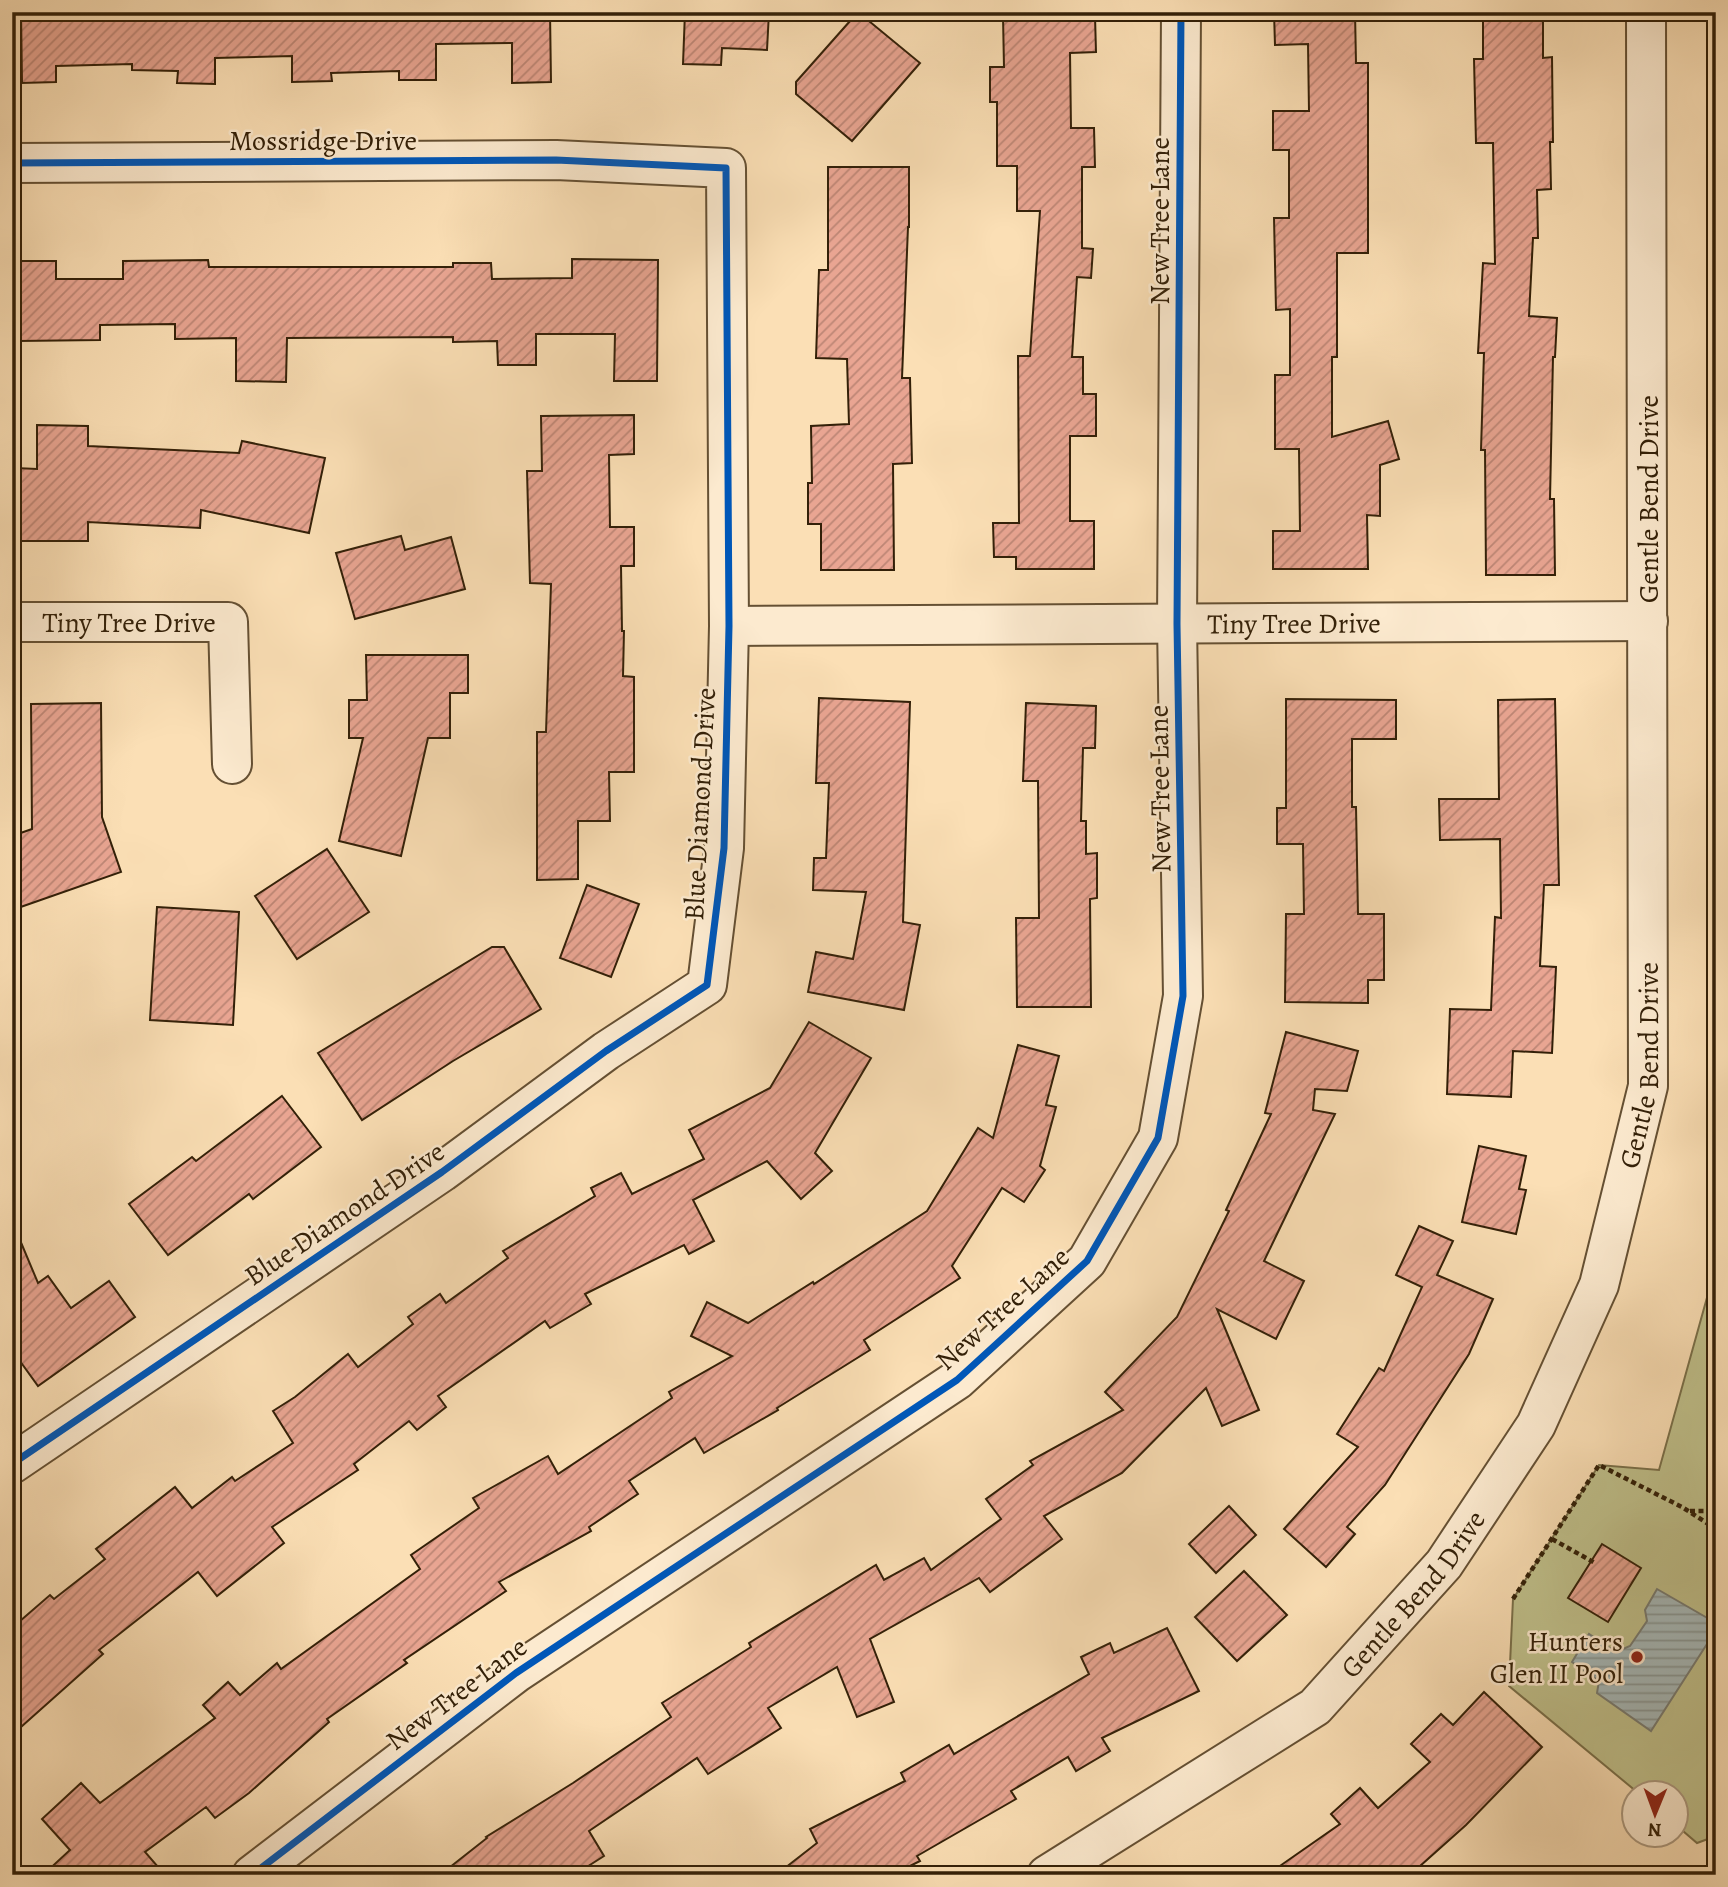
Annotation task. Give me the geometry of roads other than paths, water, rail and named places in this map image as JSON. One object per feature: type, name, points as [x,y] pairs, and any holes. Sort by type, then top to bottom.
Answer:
[{"type":"street","name":"New Tree Lane","points":[[252,1875],[516,1673],[957,1380],[1087,1261],[1158,1138],[1183,996],[1177,624],[1181,12]]},
{"type":"street","name":"Gentle Bend Drive","points":[[1047,1875],[1315,1707],[1444,1564],[1536,1425],[1599,1285],[1648,1086],[1646,12]]},
{"type":"street","name":"Mossridge Drive","points":[[12,163],[556,160],[633,164]]},
{"type":"street","name":"Blue Diamond Drive","points":[[12,1464],[442,1172],[606,1051],[707,985],[724,848],[729,626],[726,168],[633,164]]},
{"type":"street","name":"Tiny Tree Drive","points":[[729,626],[1648,621]]},
{"type":"street","name":"Tiny Tree Drive","points":[[12,622],[228,622],[232,764]]},
{"type":"place","name":"Hunters Glen II Pool","points":[[1637,1657]]}]
